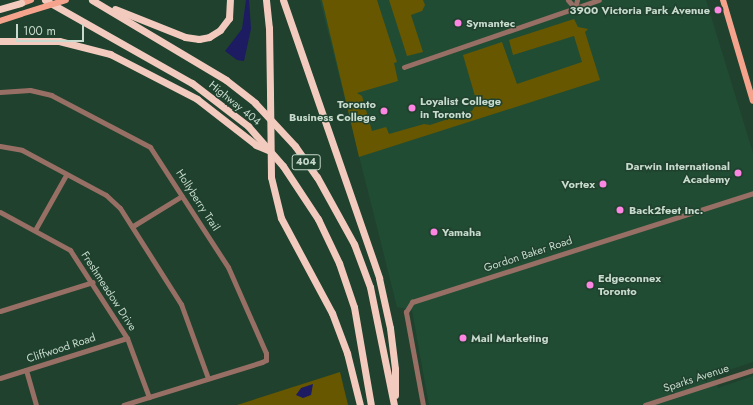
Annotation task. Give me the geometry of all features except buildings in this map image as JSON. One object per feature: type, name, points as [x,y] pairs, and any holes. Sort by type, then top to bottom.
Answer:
[{"type":"highway","name":"Highway 404","points":[[45,0],[192,83],[248,126],[270,151],[318,219],[338,263],[354,307],[371,405]]},
{"type":"highway","name":"Highway 404","points":[[92,0],[226,80],[255,104],[280,128],[313,171],[351,238],[370,287],[394,405]]},
{"type":"highway","points":[[100,5],[185,37],[199,39],[209,37],[220,30],[229,18],[230,0]]},
{"type":"highway","points":[[266,0],[269,28],[271,177],[281,218],[332,313],[347,353],[360,405]]},
{"type":"highway","points":[[283,0],[379,278],[395,369],[394,405]]},
{"type":"highway","points":[[0,9],[21,3]]},
{"type":"highway","points":[[0,41],[59,41],[110,54],[197,99],[256,145],[270,151]]},
{"type":"main road","points":[[21,3],[31,0]]},
{"type":"main road","points":[[0,21],[66,0]]},
{"type":"main road","points":[[723,0],[753,101]]},
{"type":"street","points":[[568,0],[575,8]]},
{"type":"street","points":[[575,8],[577,0]]},
{"type":"street","points":[[404,67],[501,35],[599,0]]},
{"type":"street","name":"Hollyberry Trail","points":[[0,92],[30,90],[48,94],[142,142],[157,155],[228,267],[266,357],[262,362],[123,405]]},
{"type":"street","points":[[0,146],[22,150],[114,202],[133,226],[185,313],[208,378]]},
{"type":"street","points":[[35,230],[66,175]]},
{"type":"street","name":"Gordon Baker Road","points":[[423,405],[406,312],[412,302],[753,193]]},
{"type":"street","points":[[133,226],[182,196]]},
{"type":"street","name":"Freshmeadow Drive","points":[[0,212],[70,250],[93,282],[127,338],[149,397]]},
{"type":"street","points":[[0,311],[93,282]]},
{"type":"street","name":"Cliffwood Road","points":[[0,378],[127,338]]},
{"type":"street","points":[[26,370],[36,405]]},
{"type":"street","name":"Sparks Avenue","points":[[645,405],[753,370]]},
{"type":"shaded area","points":[[246,0],[249,0],[251,29],[244,61],[237,60],[225,51],[242,29]]},
{"type":"shaded area","points":[[320,0],[706,0],[753,153],[753,362],[714,375],[718,388],[753,376],[753,405],[429,405],[412,310],[397,307]]},
{"type":"shaded area","points":[[322,0],[377,0],[397,62],[394,63],[398,81],[357,93],[362,96],[372,131],[386,127],[389,134],[424,124],[430,125],[472,111],[477,103],[463,55],[502,42],[517,84],[582,62],[574,36],[513,55],[509,40],[574,19],[578,27],[588,29],[585,32],[600,80],[359,157]]},
{"type":"shaded area","points":[[389,0],[423,0],[425,5],[422,11],[411,15],[423,52],[407,56]]},
{"type":"shaded area","points":[[340,372],[348,405],[237,405]]},
{"type":"shaded area","points":[[313,384],[311,395],[303,398],[296,395],[301,388]]},
{"type":"place","name":"3900 Victoria Park Avenue","points":[[718,10]]},
{"type":"place","name":"Symantec","points":[[458,23]]},
{"type":"place","name":"Loyalist College in Toronto","points":[[412,108]]},
{"type":"place","name":"Toronto Business College","points":[[384,111]]},
{"type":"place","name":"Darwin International Academy","points":[[738,173]]},
{"type":"place","name":"Vortex","points":[[603,184]]},
{"type":"place","name":"Back2feet Inc.","points":[[620,210]]},
{"type":"place","name":"Yamaha","points":[[434,232]]},
{"type":"place","name":"Edgeconnex Toronto","points":[[590,285]]},
{"type":"place","name":"Mail Marketing","points":[[463,338]]}]
